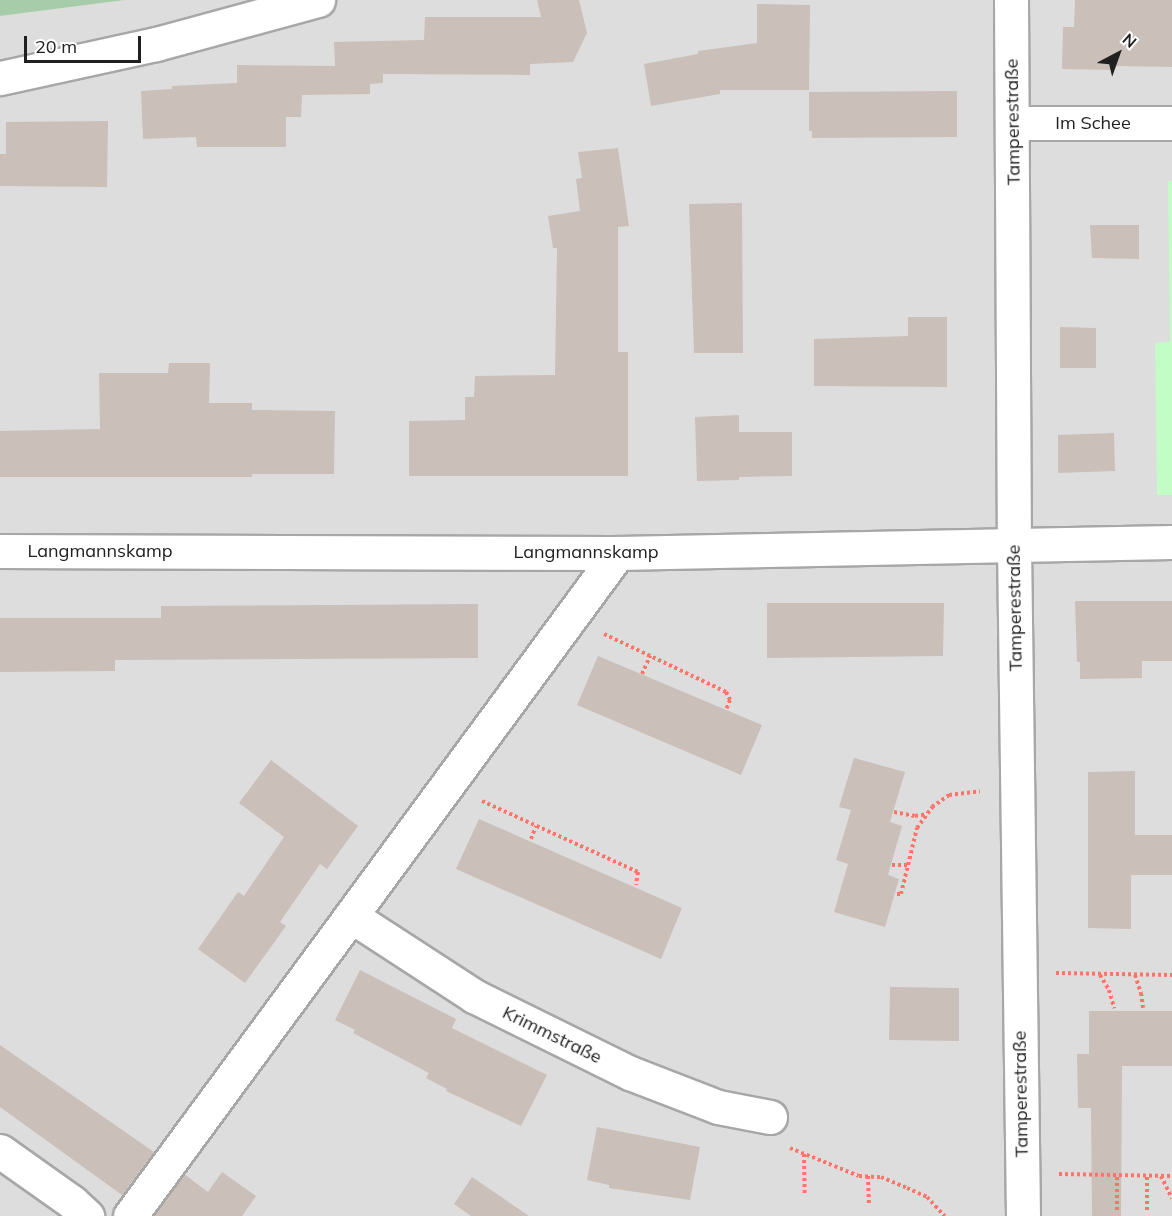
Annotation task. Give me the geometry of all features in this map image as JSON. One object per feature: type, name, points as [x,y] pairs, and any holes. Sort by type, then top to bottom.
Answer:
[{"type":"street","points":[[0,78],[156,44],[318,0]]},
{"type":"street","name":"Tamperestraße","points":[[1011,0],[1014,546],[1023,1216]]},
{"type":"street","name":"Im Schee","points":[[1013,123],[1172,123]]},
{"type":"street","name":"Langmannskamp","points":[[0,551],[618,553],[1172,542]]},
{"type":"street","points":[[130,1216],[618,553]]},
{"type":"street","name":"Krimmstraße","points":[[351,916],[474,996],[630,1073],[718,1107],[770,1117]]},
{"type":"street","points":[[0,1151],[72,1202],[87,1216]]},
{"type":"path","points":[[571,618],[726,692],[730,700],[726,710]]},
{"type":"path","points":[[642,674],[650,656]]},
{"type":"path","points":[[446,784],[638,872],[636,885]]},
{"type":"path","points":[[897,894],[901,894],[917,828],[932,807],[949,795],[970,791],[1017,790]]},
{"type":"path","points":[[894,812],[915,816],[927,814]]},
{"type":"path","points":[[531,839],[536,826]]},
{"type":"path","points":[[892,865],[901,867],[909,865]]},
{"type":"path","points":[[1062,973],[1172,975]]},
{"type":"path","points":[[1100,974],[1109,990],[1114,1008]]},
{"type":"path","points":[[1135,975],[1142,993],[1143,1008]]},
{"type":"path","points":[[770,1117],[790,1149],[859,1176],[881,1177],[927,1197],[945,1216]]},
{"type":"path","points":[[804,1154],[806,1193]]},
{"type":"path","points":[[1062,1174],[1172,1176]]},
{"type":"path","points":[[1117,1175],[1117,1210]]},
{"type":"path","points":[[868,1176],[869,1204]]},
{"type":"path","points":[[1147,1210],[1148,1176]]},
{"type":"path","points":[[1161,1176],[1172,1199]]},
{"type":"shaded area","points":[[125,0],[1172,0],[1172,1216],[0,1216],[0,16]]},
{"type":"green space","points":[[0,0],[125,0],[0,16]]},
{"type":"green space","points":[[1168,181],[1172,181],[1172,495],[1157,495],[1155,343],[1170,342]]},
{"type":"building","points":[[537,0],[579,0],[587,33],[573,62],[530,64],[530,75],[383,74],[383,83],[370,84],[370,94],[302,95],[301,117],[286,117],[286,147],[197,147],[196,137],[143,139],[141,91],[172,89],[172,86],[237,83],[237,65],[335,66],[334,42],[424,40],[425,17],[541,17]]},
{"type":"building","points":[[1075,0],[1172,0],[1172,67],[1114,66],[1114,70],[1062,69],[1063,27],[1074,27]]},
{"type":"building","points":[[757,4],[810,5],[809,90],[720,90],[720,94],[651,106],[644,64],[698,54],[698,51],[757,43]]},
{"type":"building","points":[[957,91],[957,137],[812,138],[812,131],[809,131],[809,92]]},
{"type":"building","points":[[108,121],[107,187],[0,186],[0,154],[6,154],[6,122]]},
{"type":"building","points":[[618,148],[629,226],[618,227],[618,352],[628,352],[628,476],[409,476],[409,421],[465,420],[465,397],[474,397],[475,376],[555,375],[557,248],[553,248],[548,216],[580,211],[576,179],[582,178],[578,152]]},
{"type":"building","points":[[742,203],[743,353],[694,353],[689,204]]},
{"type":"building","points":[[1090,225],[1139,225],[1139,259],[1092,258]]},
{"type":"building","points":[[908,317],[947,317],[947,387],[814,386],[814,339],[908,336]]},
{"type":"building","points":[[1060,327],[1096,328],[1096,368],[1060,368]]},
{"type":"building","points":[[169,363],[210,363],[209,403],[252,403],[252,410],[335,411],[334,474],[252,474],[252,477],[0,477],[0,431],[100,429],[99,373],[168,373]]},
{"type":"building","points":[[739,415],[739,432],[792,432],[792,476],[697,481],[695,417]]},
{"type":"building","points":[[1114,433],[1115,471],[1058,473],[1058,435]]},
{"type":"building","points":[[1075,601],[1172,601],[1172,661],[1142,661],[1142,678],[1080,679],[1080,662],[1077,662]]},
{"type":"building","points":[[767,603],[944,603],[943,656],[767,658]]},
{"type":"building","points":[[478,604],[478,658],[115,660],[115,671],[0,672],[0,618],[161,618],[161,606]]},
{"type":"building","points":[[598,656],[762,725],[741,775],[577,705]]},
{"type":"building","points":[[854,758],[905,772],[890,822],[902,826],[888,875],[899,879],[885,927],[834,912],[848,864],[836,860],[851,810],[839,807]]},
{"type":"building","points":[[271,760],[358,826],[327,869],[320,864],[280,922],[286,926],[245,983],[198,949],[238,892],[244,896],[284,837],[239,803]]},
{"type":"building","points":[[1135,771],[1135,835],[1172,835],[1172,875],[1131,875],[1131,929],[1088,928],[1088,772]]},
{"type":"building","points":[[479,819],[682,908],[661,959],[456,869]]},
{"type":"building","points":[[360,970],[456,1019],[452,1028],[547,1075],[521,1126],[446,1091],[447,1089],[426,1078],[429,1073],[353,1033],[355,1030],[335,1020]]},
{"type":"building","points":[[890,987],[959,988],[959,1041],[889,1040]]},
{"type":"building","points":[[1089,1011],[1172,1011],[1172,1066],[1122,1066],[1121,1216],[1092,1216],[1091,1108],[1078,1108],[1077,1054],[1089,1054]]},
{"type":"building","points":[[0,1045],[154,1152],[122,1195],[0,1107]]},
{"type":"building","points":[[597,1127],[700,1147],[690,1200],[609,1188],[609,1185],[587,1180]]},
{"type":"building","points":[[222,1172],[256,1196],[242,1216],[153,1216],[184,1174],[208,1192]]},
{"type":"building","points":[[472,1177],[529,1216],[471,1216],[454,1204]]}]
